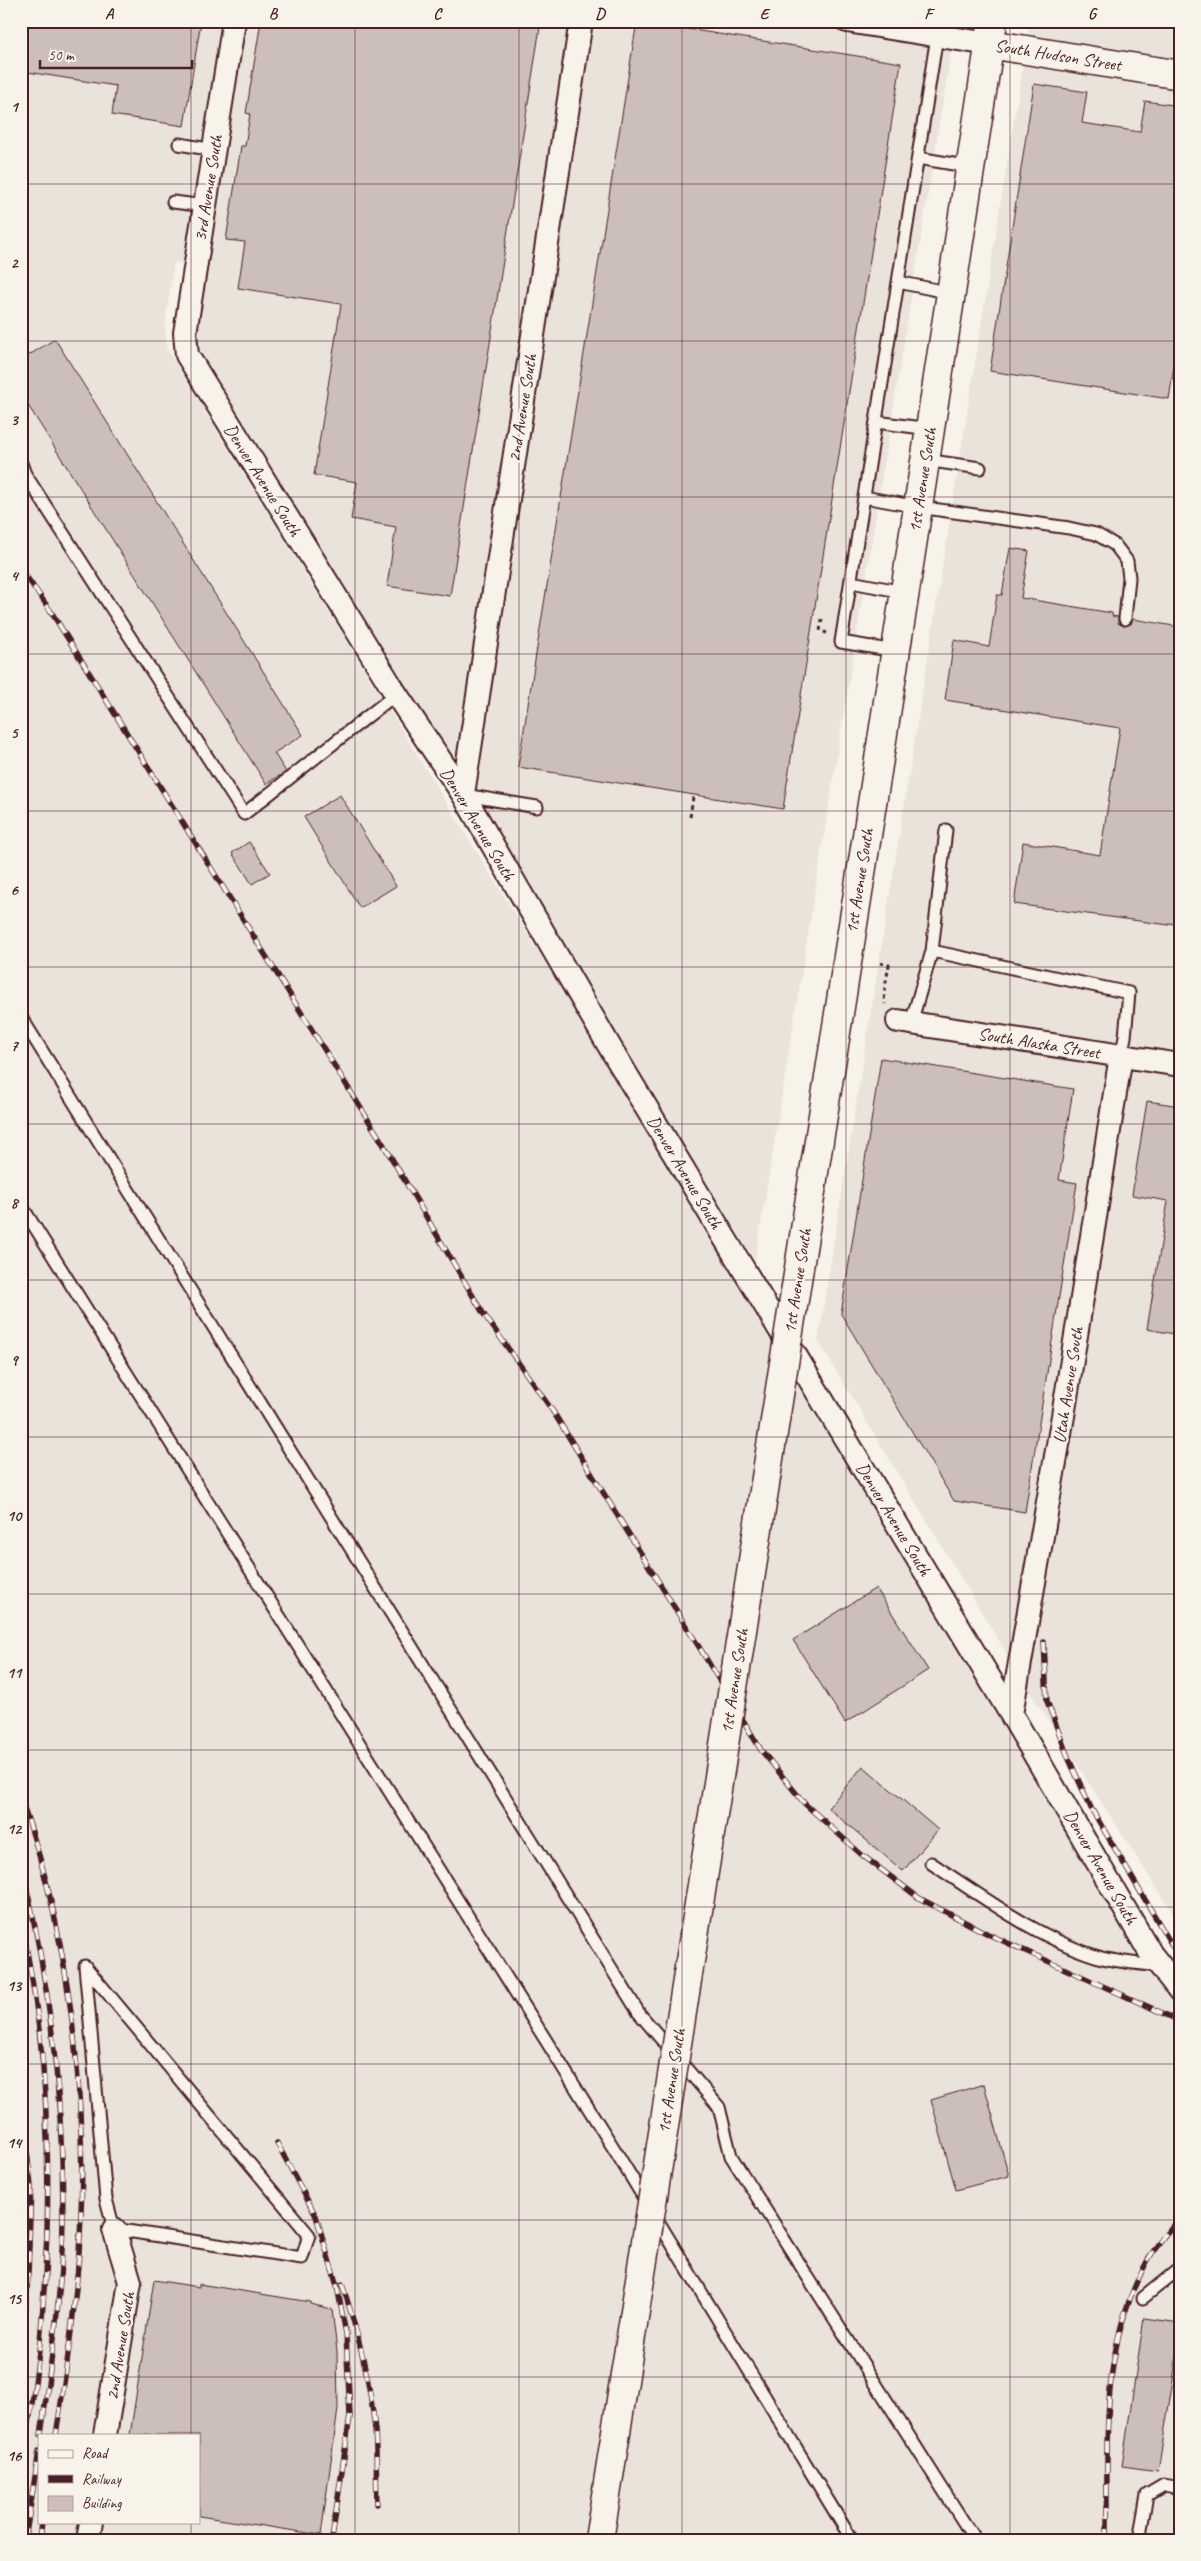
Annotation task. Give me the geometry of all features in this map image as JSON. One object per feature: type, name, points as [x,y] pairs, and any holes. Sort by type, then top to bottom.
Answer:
[{"type":"main road","name":"South Hudson Street","points":[[991,33],[1180,75]]},
{"type":"main road","name":"1st Avenue South","points":[[598,2540],[882,740],[991,33]]},
{"type":"street","name":"3rd Avenue South","points":[[186,355],[185,333],[234,21]]},
{"type":"street","name":"2nd Avenue South","points":[[463,794],[581,21]]},
{"type":"street","name":"South Hudson Street","points":[[847,21],[937,36],[991,33]]},
{"type":"street","name":"Denver Avenue South","points":[[186,355],[396,694],[463,794],[611,1050],[1161,1967],[1180,1991]]},
{"type":"street","name":"South Alaska Street","points":[[904,1022],[1180,1065]]},
{"type":"street","name":"Utah Avenue South","points":[[1011,1714],[1063,1416],[1121,1056]]},
{"type":"street","name":"2nd Avenue South","points":[[105,2434],[130,2282],[114,2229]]},
{"type":"street","points":[[88,2540],[91,2524]]},
{"type":"lane","points":[[895,651],[841,642],[937,36]]},
{"type":"lane","points":[[179,144],[214,150]]},
{"type":"lane","points":[[918,158],[970,167]]},
{"type":"lane","points":[[173,202],[205,206]]},
{"type":"lane","points":[[898,282],[951,293]]},
{"type":"lane","points":[[876,422],[930,428]]},
{"type":"lane","points":[[925,460],[980,468]]},
{"type":"lane","points":[[21,463],[25,474],[244,814],[396,694]]},
{"type":"lane","points":[[864,497],[918,507],[1069,528],[1096,534],[1115,545],[1127,561],[1129,578],[1125,619]]},
{"type":"lane","points":[[851,582],[904,592]]},
{"type":"lane","points":[[463,794],[537,806]]},
{"type":"lane","points":[[904,1022],[932,951],[946,830]]},
{"type":"lane","points":[[932,951],[1129,993],[1126,1037],[1121,1056]]},
{"type":"lane","points":[[21,1017],[640,2013],[719,2107],[731,2156],[975,2540]]},
{"type":"lane","points":[[21,1205],[611,2144],[852,2540]]},
{"type":"lane","points":[[931,1863],[1003,1910],[1059,1941],[1102,1958],[1161,1967]]},
{"type":"lane","points":[[85,1966],[309,2235],[302,2258],[114,2229],[106,2199],[85,1966]]},
{"type":"lane","points":[[1143,2298],[1180,2268]]},
{"type":"lane","points":[[1139,2540],[1147,2495],[1164,2485],[1180,2488]]},
{"type":"path","points":[[820,632],[822,619]]},
{"type":"path","points":[[690,817],[693,797]]},
{"type":"path","points":[[880,963],[889,965],[884,1003],[904,1022]]},
{"type":"shaded area","points":[[21,21],[956,21],[755,1261],[207,370],[197,336],[209,267],[174,263],[165,324],[167,349],[1180,1993],[1180,2540],[21,2540]]},
{"type":"shaded area","points":[[1030,21],[1180,21],[1180,1924],[1028,1689],[818,1341]]},
{"type":"building","points":[[21,21],[201,21],[184,126],[112,115],[116,86],[21,71]]},
{"type":"building","points":[[261,21],[541,21],[450,596],[387,586],[396,527],[351,519],[357,482],[314,475],[341,304],[238,288],[245,242],[226,240],[241,146],[245,146],[250,114],[246,113]]},
{"type":"building","points":[[637,21],[901,63],[783,809],[518,767]]},
{"type":"building","points":[[1034,84],[1087,92],[1082,123],[1140,132],[1145,101],[1180,106],[1180,326],[1169,399],[990,371]]},
{"type":"building","points":[[55,339],[303,735],[274,753],[286,772],[266,784],[21,394],[21,360]]},
{"type":"building","points":[[1010,548],[1029,551],[1021,598],[1112,613],[1112,616],[1118,617],[1118,623],[1124,626],[1131,624],[1133,619],[1180,627],[1180,925],[1014,904],[1023,842],[1100,855],[1120,728],[945,700],[954,640],[989,647],[997,595],[1002,595]]},
{"type":"building","points":[[340,795],[396,886],[360,908],[304,817]]},
{"type":"building","points":[[249,842],[270,873],[252,884],[232,853]]},
{"type":"building","points":[[881,1058],[1073,1089],[1059,1180],[1077,1183],[1025,1512],[954,1501],[841,1314]]},
{"type":"building","points":[[1147,1101],[1180,1106],[1180,1335],[1147,1329],[1168,1201],[1132,1195]]},
{"type":"building","points":[[876,1588],[928,1670],[845,1723],[793,1640]]},
{"type":"building","points":[[863,1766],[938,1830],[903,1871],[828,1808]]},
{"type":"building","points":[[984,2084],[1009,2176],[956,2190],[931,2100]]},
{"type":"building","points":[[154,2280],[199,2287],[199,2284],[310,2302],[310,2304],[332,2309],[337,2351],[338,2409],[321,2535],[200,2516],[200,2434],[130,2434]]},
{"type":"building","points":[[1144,2318],[1180,2323],[1180,2337],[1158,2471],[1122,2466]]},
{"type":"railway","points":[[21,569],[50,610],[382,1142],[483,1313],[552,1410],[761,1750],[805,1804],[862,1855],[919,1898],[990,1935],[1180,2021]]},
{"type":"railway","points":[[1044,1642],[1047,1701],[1068,1757],[1091,1808],[1180,1959]]},
{"type":"railway","points":[[21,1799],[39,1856],[54,1916],[66,1978],[80,2104],[82,2167],[76,2288],[56,2434]]},
{"type":"railway","points":[[21,1863],[47,1993],[57,2080],[62,2168],[61,2268],[56,2324],[41,2434]]},
{"type":"railway","points":[[21,1923],[39,2027],[47,2131],[48,2184],[47,2236],[40,2341],[21,2472]]},
{"type":"railway","points":[[21,2098],[31,2186],[28,2276],[21,2365]]},
{"type":"railway","points":[[277,2143],[316,2216],[337,2286],[346,2334],[350,2416],[332,2539]]},
{"type":"railway","points":[[1107,2540],[1108,2428],[1115,2354],[1123,2319],[1136,2284],[1154,2250],[1180,2217]]},
{"type":"railway","points":[[342,2284],[367,2374],[373,2411],[376,2439],[377,2504]]},
{"type":"railway","points":[[25,2540],[38,2457]]},
{"type":"railway","points":[[40,2540],[42,2524]]}]
